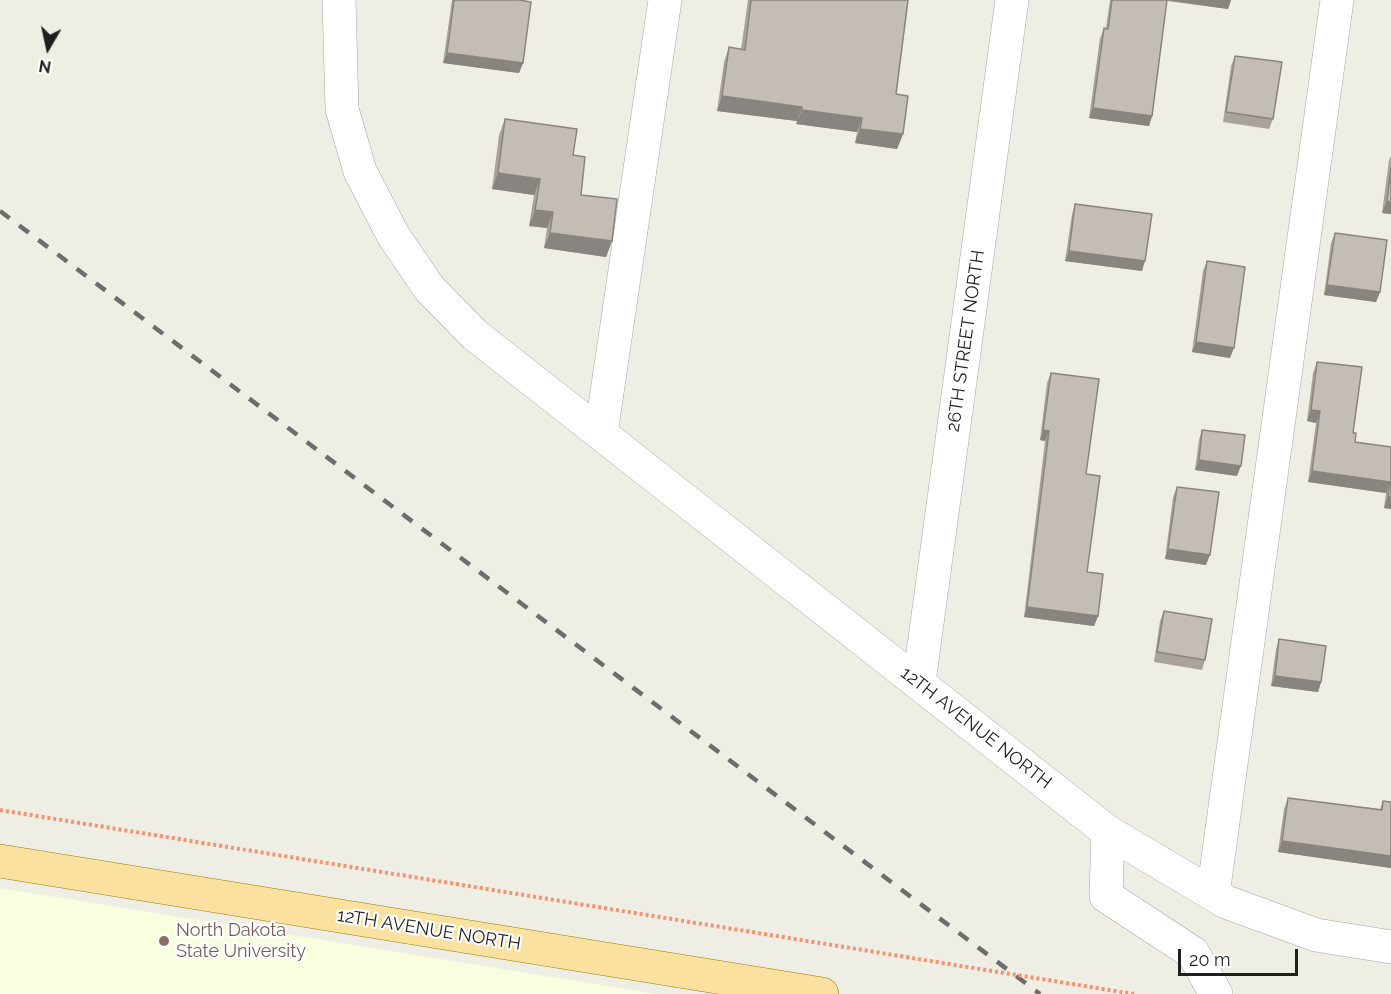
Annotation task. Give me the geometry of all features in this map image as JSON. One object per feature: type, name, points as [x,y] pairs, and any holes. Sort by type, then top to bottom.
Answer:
[{"type":"main road","name":"12TH AVENUE NORTH","points":[[0,861],[822,994]]},
{"type":"street","name":"12TH AVENUE NORTH","points":[[339,0],[342,109],[360,171],[393,235],[429,288],[475,335],[1108,832],[1226,902],[1316,935],[1391,947]]},
{"type":"street","points":[[601,433],[665,0]]},
{"type":"street","name":"26TH STREET NORTH","points":[[919,682],[1012,0]]},
{"type":"street","points":[[1213,894],[1337,0]]},
{"type":"street","points":[[1108,832],[1106,896],[1193,953],[1216,994]]},
{"type":"path","points":[[0,810],[1134,994]]},
{"type":"shaded area","name":"North Dakota State University","points":[[0,888],[657,994],[0,994]]},
{"type":"building","points":[[454,0],[531,2],[523,63],[447,53]]},
{"type":"building","points":[[751,0],[908,0],[896,94],[908,96],[903,134],[860,129],[862,118],[722,96],[729,47],[745,50]]},
{"type":"building","points":[[1112,0],[1167,0],[1152,116],[1093,108],[1104,28],[1108,29]]},
{"type":"building","points":[[1235,56],[1282,62],[1273,119],[1226,112]]},
{"type":"building","points":[[505,119],[577,129],[573,155],[585,157],[581,195],[617,199],[612,241],[550,233],[553,212],[535,210],[540,179],[498,173]]},
{"type":"building","points":[[1391,168],[1391,202],[1387,201]]},
{"type":"building","points":[[1075,204],[1152,214],[1145,261],[1069,251]]},
{"type":"building","points":[[1335,233],[1387,240],[1380,292],[1327,285]]},
{"type":"building","points":[[1207,261],[1245,267],[1234,348],[1196,342]]},
{"type":"building","points":[[1317,362],[1362,367],[1353,433],[1356,433],[1355,442],[1391,447],[1391,497],[1388,496],[1390,482],[1312,471],[1320,411],[1311,410]]},
{"type":"building","points":[[1051,373],[1099,379],[1086,474],[1100,476],[1087,572],[1103,574],[1098,616],[1027,607],[1049,431],[1043,430]]},
{"type":"building","points":[[1202,430],[1245,435],[1241,466],[1199,460]]},
{"type":"building","points":[[1177,487],[1219,492],[1210,555],[1168,549]]},
{"type":"building","points":[[1164,611],[1212,619],[1205,660],[1157,652]]},
{"type":"building","points":[[1279,639],[1326,646],[1321,682],[1275,676]]},
{"type":"building","points":[[1288,798],[1382,810],[1383,801],[1391,802],[1391,856],[1282,841]]},
{"type":"railway","points":[[0,211],[1040,994]]},
{"type":"place","name":"North Dakota State University","points":[[164,941]]}]
